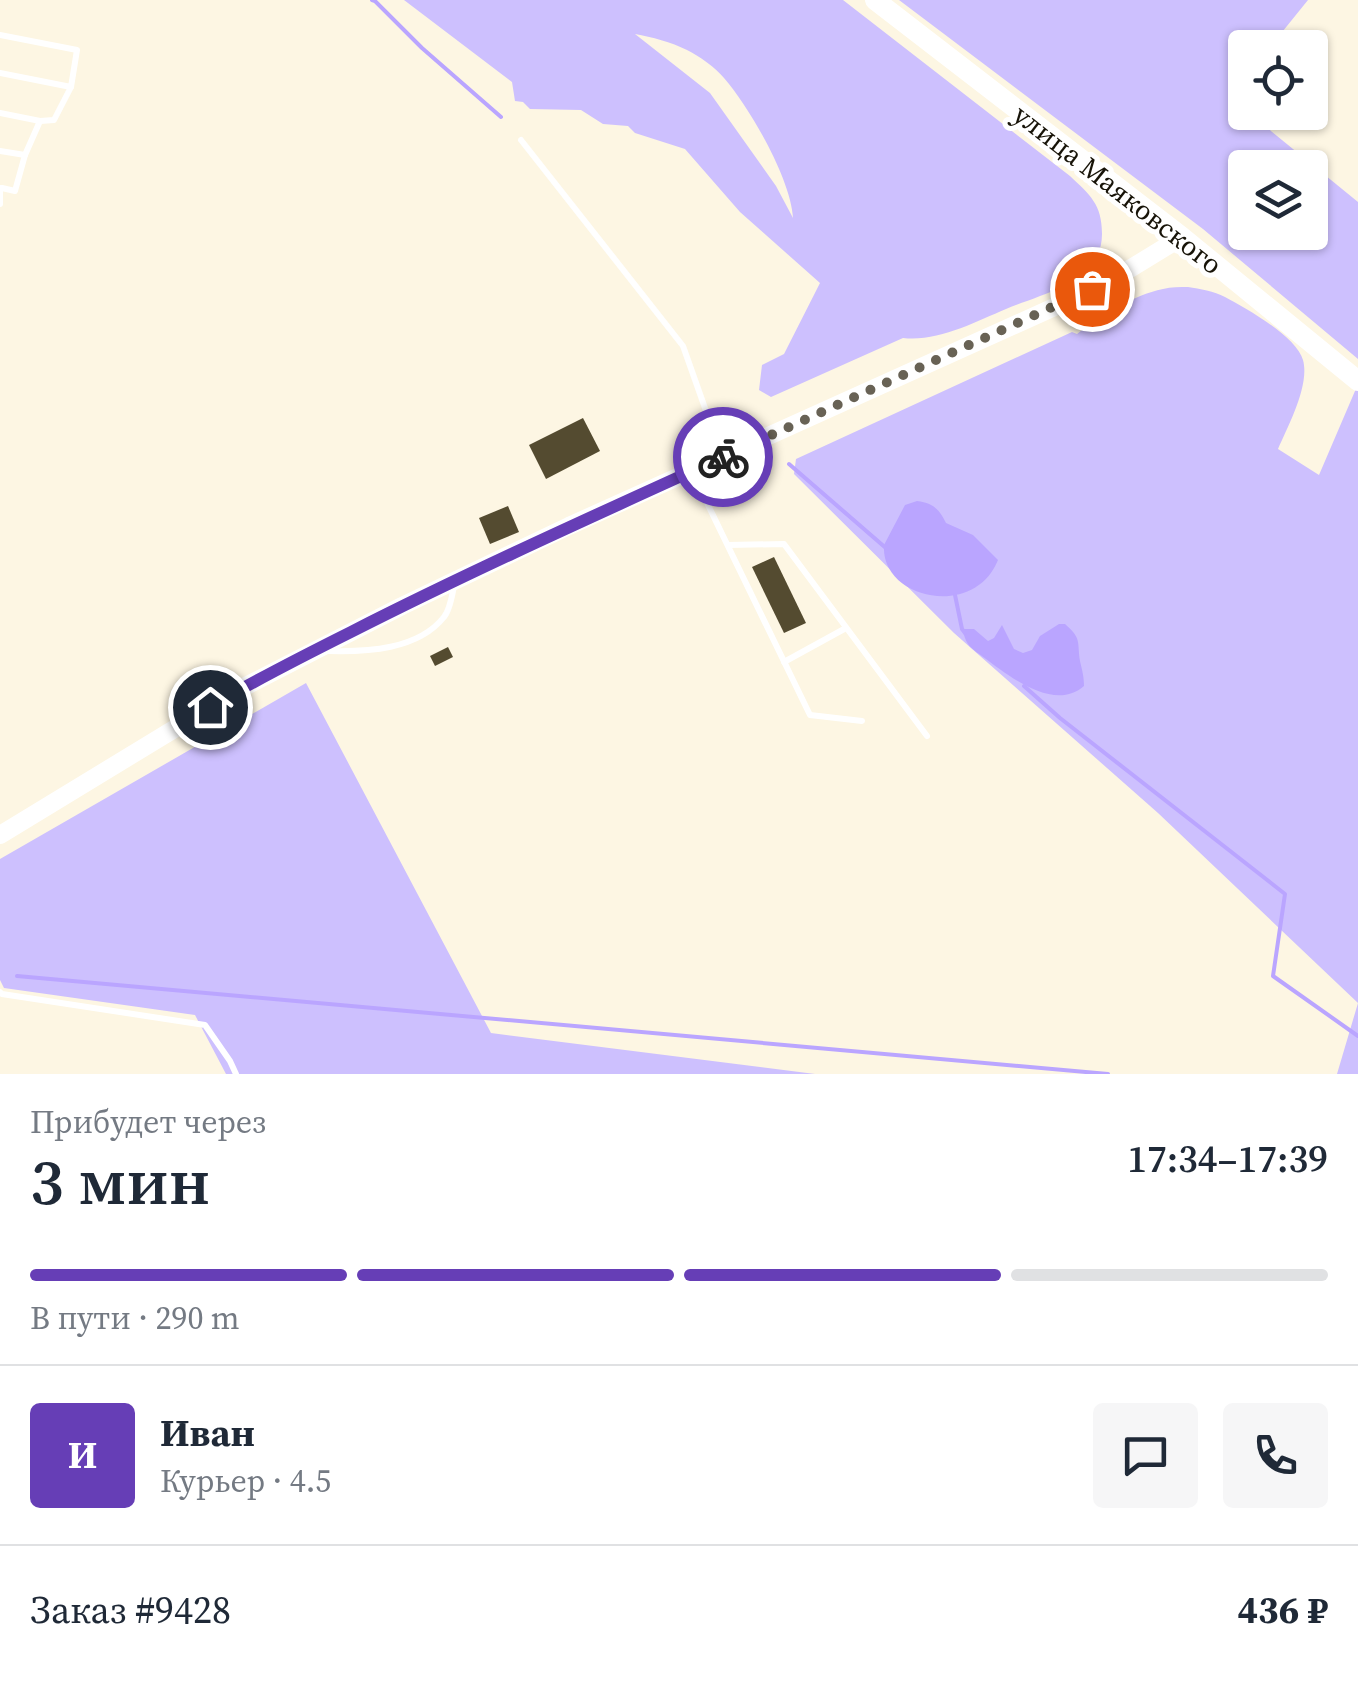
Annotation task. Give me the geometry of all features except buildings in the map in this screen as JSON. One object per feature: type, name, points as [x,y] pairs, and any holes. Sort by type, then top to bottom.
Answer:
[{"type":"main road","name":"улица Маяковского","points":[[874,0],[1182,236],[1358,381]]},
{"type":"main road","points":[[0,835],[240,689],[314,651],[456,580],[1060,304],[1123,273],[1182,236]]},
{"type":"lane","points":[[0,35],[77,50],[71,87],[54,120],[0,112]]},
{"type":"lane","points":[[0,74],[71,87]]},
{"type":"lane","points":[[0,204],[1,188],[15,191],[40,120]]},
{"type":"lane","points":[[520,140],[683,346],[722,458]]},
{"type":"lane","points":[[0,151],[25,155]]},
{"type":"lane","points":[[692,471],[810,715],[862,721]]},
{"type":"lane","points":[[728,545],[784,544],[927,736]]},
{"type":"lane","points":[[314,651],[363,652],[420,636],[445,616],[456,580]]},
{"type":"lane","points":[[784,662],[846,628]]},
{"type":"lane","points":[[0,992],[204,1026],[236,1074]]},
{"type":"shaded area","points":[[404,0],[843,0],[1070,176],[1094,201],[1100,215],[1099,250],[1082,275],[1053,291],[956,330],[903,338],[771,397],[759,390],[762,365],[784,354],[820,283],[740,212],[685,149],[635,133],[628,126],[603,124],[581,110],[530,109],[515,101],[512,82]],"holes":[[[635,34],[687,50],[724,78],[767,145],[785,184],[793,218],[776,186],[710,93]]]},
{"type":"shaded area","points":[[899,0],[1308,0],[1284,30],[1228,30],[1228,130],[1270,130],[1294,150],[1228,150],[1228,250]]},
{"type":"shaded area","points":[[1328,178],[1358,202],[1358,359],[1228,250],[1328,250]]},
{"type":"shaded area","points":[[1188,287],[1216,293],[1245,308],[1270,324],[1299,351],[1303,381],[1278,449],[1319,475],[1358,384],[1358,1003],[1158,813],[954,633],[794,474],[796,459],[1072,332],[1077,334],[1140,296],[1166,288]]},
{"type":"shaded area","points":[[917,501],[931,505],[946,523],[973,535],[998,560],[986,579],[969,591],[950,596],[930,595],[897,579],[887,564],[884,545],[905,505]]},
{"type":"shaded area","points":[[1065,624],[1076,637],[1084,686],[1060,695],[1033,689],[1007,674],[972,648],[962,629],[974,629],[988,641],[1002,625],[1014,649],[1023,653],[1032,650],[1040,636]]},
{"type":"shaded area","points":[[306,683],[491,1033],[815,1074],[226,1074],[195,1015],[4,988],[0,980],[0,859]]},
{"type":"shaded area","points":[[1358,1003],[1358,1074],[1337,1074]]},
{"type":"waterway","points":[[372,0],[501,117]]},
{"type":"waterway","points":[[789,464],[887,549]]},
{"type":"waterway","points":[[955,595],[965,633]]},
{"type":"waterway","points":[[1024,686],[1285,894],[1273,976],[1358,1036]]},
{"type":"waterway","points":[[17,976],[1108,1074]]},
{"type":"way so far","points":[[723,457],[1092,289]]},
{"type":"route","points":[[210,707],[402,606],[723,457]]}]
